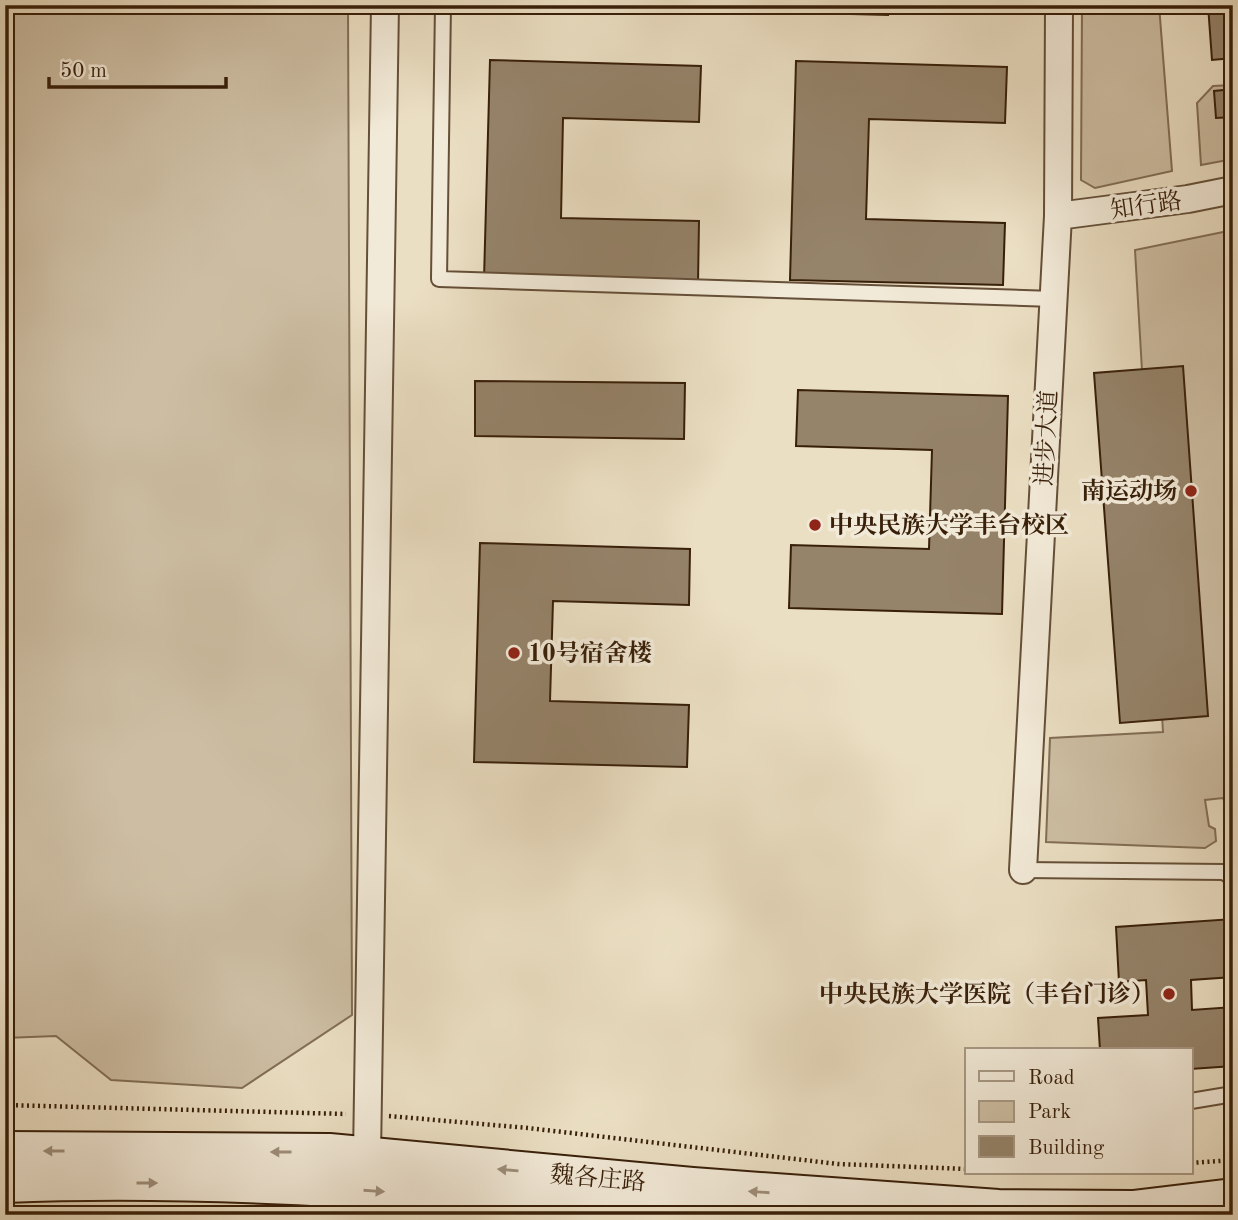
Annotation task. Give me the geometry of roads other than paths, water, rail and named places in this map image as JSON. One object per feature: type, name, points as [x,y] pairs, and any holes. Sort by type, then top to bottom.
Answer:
[{"type":"main road","name":"魏各庄路","points":[[5,1151],[329,1153],[692,1187],[998,1209],[1133,1210],[1233,1198]]},
{"type":"main road","name":"魏各庄路","points":[[5,1183],[252,1183],[519,1200],[680,1215]]},
{"type":"street","points":[[368,1156],[385,5]]},
{"type":"street","name":"进步大道","points":[[1023,870],[1058,216],[1059,5]]},
{"type":"street","name":"知行路","points":[[1058,216],[1188,200],[1233,190]]},
{"type":"lane","points":[[443,5],[439,279],[1054,299]]},
{"type":"lane","points":[[1023,870],[1224,872],[1233,879]]},
{"type":"lane","points":[[1192,1101],[1233,1094]]},
{"type":"place","name":"南运动场","points":[[1191,491]]},
{"type":"place","name":"中央民族大学丰台校区","points":[[815,525]]},
{"type":"place","name":"10号宿舍楼","points":[[514,653]]},
{"type":"place","name":"中央民族大学医院（丰台门诊）","points":[[1169,994]]}]
